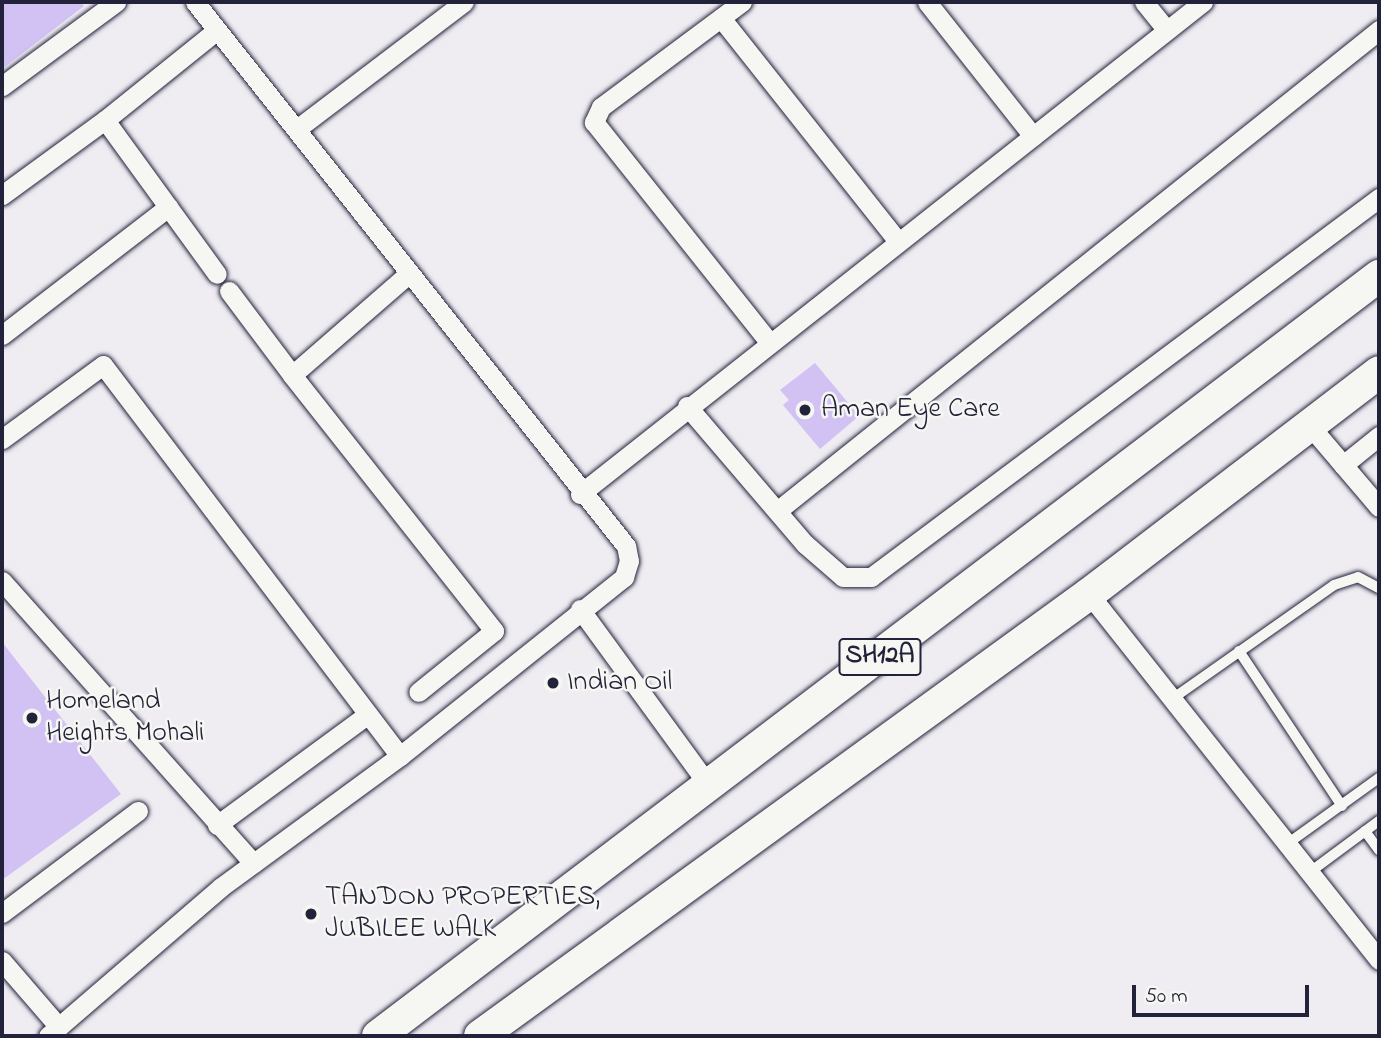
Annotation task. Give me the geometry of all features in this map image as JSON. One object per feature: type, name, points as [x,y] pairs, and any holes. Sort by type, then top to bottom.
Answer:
[{"type":"main road","name":"SH12A","points":[[378,1036],[710,787],[1379,276]]},
{"type":"main road","name":"SH12A","points":[[480,1036],[1089,594],[1379,372]]},
{"type":"street","points":[[2,86],[116,2]]},
{"type":"street","points":[[2,961],[53,1032],[253,863],[400,756],[580,609],[624,577],[629,561],[626,545],[580,494],[406,276],[298,128],[195,2]]},
{"type":"street","points":[[298,128],[464,2]]},
{"type":"street","points":[[742,2],[601,107],[594,122],[769,342]]},
{"type":"street","points":[[927,2],[1033,135]]},
{"type":"street","points":[[1144,2],[1167,30]]},
{"type":"street","points":[[580,494],[687,406],[1203,2]]},
{"type":"street","points":[[721,18],[898,241]]},
{"type":"street","points":[[2,195],[105,120],[216,30]]},
{"type":"street","points":[[776,511],[1379,30]]},
{"type":"street","points":[[105,120],[217,274]]},
{"type":"street","points":[[687,406],[776,511],[843,577],[871,577],[1379,198]]},
{"type":"street","points":[[2,335],[168,207]]},
{"type":"street","points":[[292,375],[406,276]]},
{"type":"street","points":[[229,291],[494,631],[418,692]]},
{"type":"street","points":[[2,439],[103,365],[400,756]]},
{"type":"street","points":[[1310,426],[1379,507]]},
{"type":"street","points":[[1343,465],[1379,436]]},
{"type":"street","points":[[2,581],[253,863]]},
{"type":"street","points":[[1089,594],[1379,960]]},
{"type":"street","points":[[580,609],[710,787]]},
{"type":"street","points":[[223,831],[374,722]]},
{"type":"street","points":[[2,913],[138,811]]},
{"type":"lane","points":[[1172,699],[1348,578],[1379,588]]},
{"type":"lane","points":[[1239,651],[1342,806]]},
{"type":"lane","points":[[1287,844],[1379,778]]},
{"type":"lane","points":[[1310,873],[1379,821]]},
{"type":"lane","points":[[1365,831],[1379,850]]},
{"type":"building","points":[[2,2],[81,2],[84,6],[2,69]]},
{"type":"building","points":[[815,363],[859,416],[820,449],[783,405],[789,400],[780,390]]},
{"type":"building","name":"Homeland Heights Mohali","points":[[2,642],[121,794],[2,880]]},
{"type":"place","name":"Aman Eye Care","points":[[805,410]]},
{"type":"place","name":"Indian Oil","points":[[553,683]]},
{"type":"place","name":"Homeland Heights Mohali","points":[[32,718]]},
{"type":"place","name":"TANDON PROPERTIES, JUBILEE WALK","points":[[311,914]]}]
